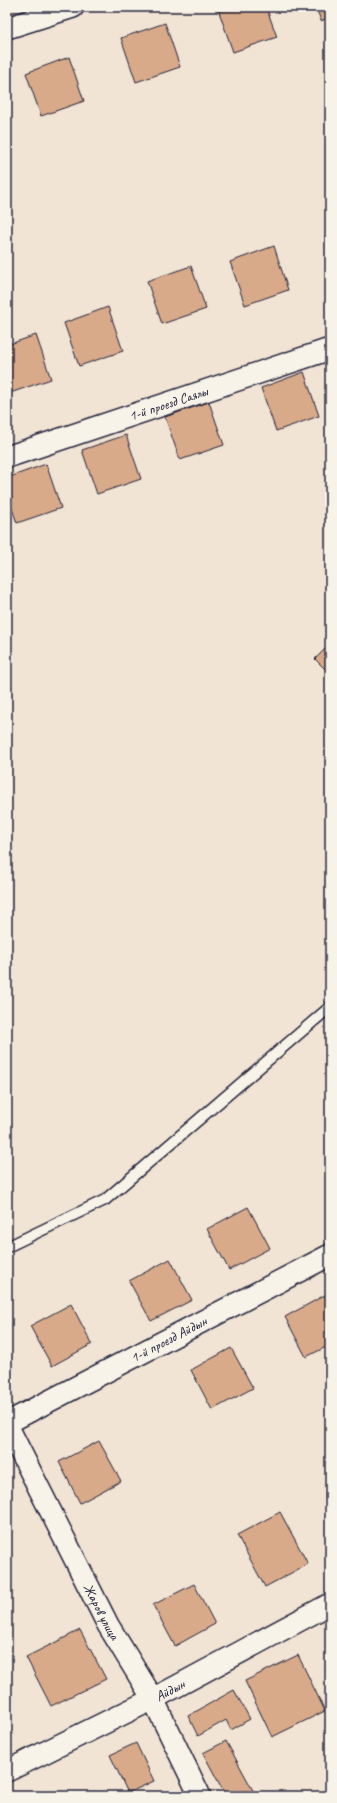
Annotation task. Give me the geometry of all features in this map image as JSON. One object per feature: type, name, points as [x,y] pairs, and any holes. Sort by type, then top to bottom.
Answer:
[{"type":"street","points":[[7,28],[73,7]]},
{"type":"street","name":"1-й проезд Саялы","points":[[7,457],[330,349]]},
{"type":"street","name":"1-й проезд Айдын","points":[[7,1424],[330,1255]]},
{"type":"street","name":"Жаров улица","points":[[7,1424],[108,1625],[153,1699],[200,1796]]},
{"type":"street","name":"Айдын","points":[[7,1771],[153,1699],[330,1604]]},
{"type":"lane","points":[[7,1247],[104,1200],[330,1007]]},
{"type":"building","points":[[224,7],[266,7],[277,37],[233,52],[218,9]]},
{"type":"building","points":[[316,7],[330,7],[330,17],[321,21]]},
{"type":"building","points":[[165,23],[180,67],[136,82],[121,38]]},
{"type":"building","points":[[69,57],[84,101],[41,116],[26,73]]},
{"type":"building","points":[[330,234],[330,250],[325,236]]},
{"type":"building","points":[[274,246],[288,290],[245,305],[230,262]]},
{"type":"building","points":[[191,266],[206,309],[162,324],[147,281]]},
{"type":"building","points":[[108,307],[123,351],[79,366],[64,323]]},
{"type":"building","points":[[36,335],[51,379],[7,394],[7,345]]},
{"type":"building","points":[[304,372],[319,416],[276,431],[261,388]]},
{"type":"building","points":[[209,402],[224,445],[180,460],[165,417]]},
{"type":"building","points":[[126,435],[141,479],[97,494],[82,450]]},
{"type":"building","points":[[46,464],[61,508],[17,523],[7,494],[7,478]]},
{"type":"building","points":[[330,644],[330,674],[315,659]]},
{"type":"building","points":[[248,1207],[270,1248],[229,1270],[207,1229]]},
{"type":"building","points":[[170,1259],[192,1300],[151,1321],[129,1281]]},
{"type":"building","points":[[325,1295],[330,1304],[330,1345],[306,1357],[285,1317]]},
{"type":"building","points":[[71,1304],[92,1344],[52,1366],[30,1326]]},
{"type":"building","points":[[231,1348],[253,1388],[212,1410],[191,1370]]},
{"type":"building","points":[[99,1441],[121,1481],[80,1503],[59,1462]]},
{"type":"building","points":[[280,1512],[308,1564],[265,1587],[237,1535]]},
{"type":"building","points":[[194,1584],[215,1624],[175,1646],[153,1605]]},
{"type":"building","points":[[80,1630],[106,1679],[51,1706],[26,1657]]},
{"type":"building","points":[[298,1655],[325,1711],[272,1737],[245,1681]]},
{"type":"building","points":[[234,1690],[250,1719],[231,1730],[226,1720],[198,1736],[188,1716]]},
{"type":"building","points":[[226,1741],[256,1796],[226,1796],[203,1753]]},
{"type":"building","points":[[136,1743],[154,1781],[128,1793],[110,1755]]}]
